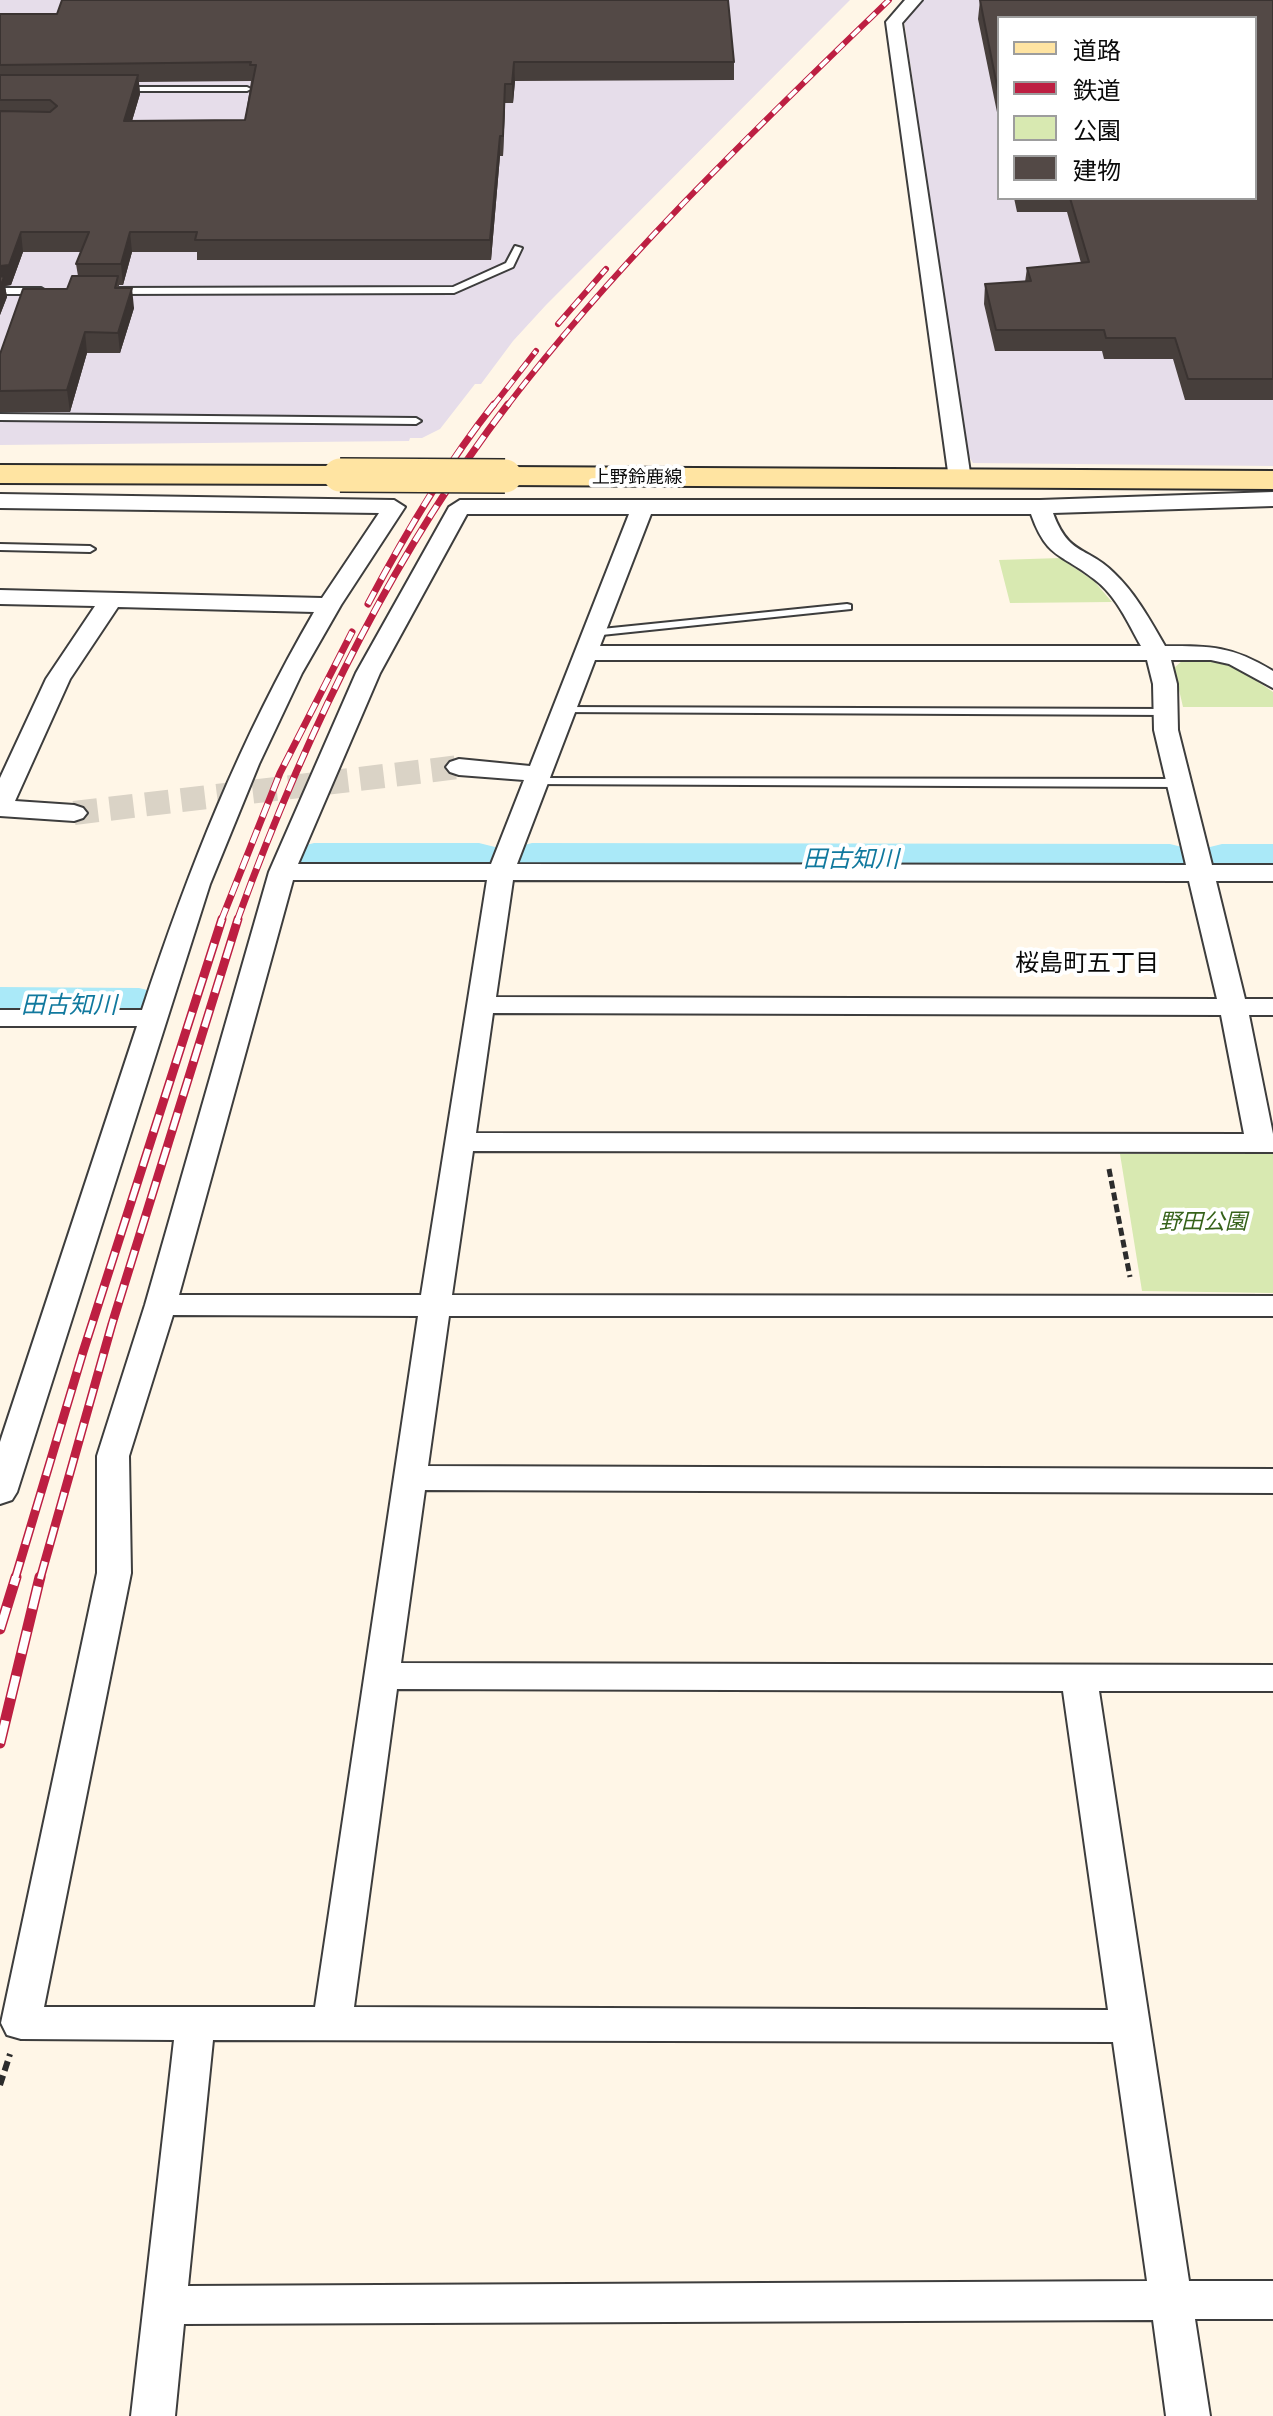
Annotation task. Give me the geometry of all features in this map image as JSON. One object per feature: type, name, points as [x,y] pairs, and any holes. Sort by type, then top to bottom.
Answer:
[{"type":"main road","name":"上野鈴鹿線","points":[[0,474],[1273,480]]},
{"type":"street","points":[[914,0],[894,22],[960,479]]},
{"type":"street","points":[[1129,2026],[21,2023],[114,1573],[113,1456],[161,1305],[282,872],[368,673],[460,507],[1040,507],[1273,499]]},
{"type":"street","points":[[0,501],[394,507],[329,605],[290,673],[246,764],[197,884],[0,1492]]},
{"type":"street","points":[[460,1142],[1267,1143],[1166,730],[1165,684],[1158,654],[1128,603],[1104,575],[1065,552],[1050,536],[1040,507]]},
{"type":"street","points":[[332,2022],[435,1303],[501,872],[642,508]]},
{"type":"street","points":[[0,597],[329,605]]},
{"type":"street","points":[[74,813],[0,807],[58,679],[112,599]]},
{"type":"street","points":[[588,643],[1211,653],[1237,659],[1273,681]]},
{"type":"street","points":[[459,767],[536,778]]},
{"type":"street","points":[[282,872],[1273,873]]},
{"type":"street","points":[[479,1005],[1273,1007]]},
{"type":"street","points":[[0,1018],[154,1018]]},
{"type":"street","points":[[161,1305],[1273,1306]]},
{"type":"street","points":[[410,1478],[1273,1481]]},
{"type":"street","points":[[383,1676],[1273,1678]]},
{"type":"street","points":[[1079,1678],[1188,2416]]},
{"type":"street","points":[[153,2416],[195,2023]]},
{"type":"street","points":[[165,2305],[1273,2300]]},
{"type":"lane","points":[[108,89],[247,89]]},
{"type":"lane","points":[[109,291],[454,290],[510,265],[518,248]]},
{"type":"lane","points":[[0,291],[47,291]]},
{"type":"lane","points":[[0,417],[416,421]]},
{"type":"lane","points":[[0,547],[90,549]]},
{"type":"lane","points":[[588,643],[847,607]]},
{"type":"lane","points":[[562,710],[1166,712]]},
{"type":"lane","points":[[536,778],[1178,783]]},
{"type":"path","points":[[1104,1143],[1135,1306]]},
{"type":"shaded area","points":[[0,0],[850,0],[546,305],[513,341],[481,384],[475,384],[440,429],[422,438],[410,438],[409,441],[0,445]]},
{"type":"shaded area","points":[[923,0],[1273,0],[1273,466],[973,463],[966,452],[904,20]]},
{"type":"green space","points":[[1060,558],[1094,581],[1112,602],[1010,603],[999,560]]},
{"type":"green space","points":[[1183,660],[1222,664],[1241,671],[1273,692],[1273,707],[1183,707],[1174,668]]},
{"type":"green space","name":"野田公園","points":[[1120,1154],[1273,1154],[1273,1293],[1142,1291]]},
{"type":"building","points":[[62,0],[728,0],[734,62],[514,62],[512,84],[505,84],[503,136],[500,136],[490,240],[195,240],[197,232],[130,232],[121,264],[76,264],[89,232],[21,232],[9,265],[0,266],[0,111],[50,112],[57,106],[50,100],[0,100],[0,75],[138,75],[124,121],[245,120],[256,65],[250,65],[251,62],[0,65],[0,14],[57,14]]},
{"type":"building","points":[[980,0],[1273,0],[1273,379],[1188,379],[1175,338],[1106,338],[1104,330],[996,330],[985,284],[1031,281],[1027,268],[1089,262],[1071,200],[1257,200],[1257,16],[997,16],[997,86]]},
{"type":"building","points":[[72,276],[118,276],[115,288],[132,288],[118,333],[85,332],[67,390],[0,391],[0,354],[23,289],[67,289]]},
{"type":"waterway","name":"田古知川","points":[[314,860],[479,860]]},
{"type":"waterway","name":"田古知川","points":[[532,860],[1170,861]]},
{"type":"waterway","name":"田古知川","points":[[1222,861],[1273,861]]},
{"type":"waterway","name":"田古知川","points":[[0,1005],[139,1006]]},
{"type":"tunnel","points":[[74,813],[459,767]]},
{"type":"railway","points":[[507,406],[550,351],[642,247],[739,146],[889,0]]},
{"type":"railway","points":[[558,324],[606,269]]},
{"type":"railway","points":[[493,406],[536,351]]},
{"type":"railway","points":[[368,604],[426,501],[494,404]]},
{"type":"railway","points":[[237,921],[291,785],[353,652],[425,524],[508,404]]},
{"type":"railway","points":[[221,921],[280,773],[352,632]]},
{"type":"railway","points":[[15,1579],[83,1352],[222,919]]},
{"type":"railway","points":[[40,1579],[112,1324],[238,919]]},
{"type":"railway","points":[[0,1629],[16,1577]]},
{"type":"railway","points":[[0,1743],[40,1577]]},
{"type":"district","name":"桜島町五丁目","points":[[1087,964]]}]
